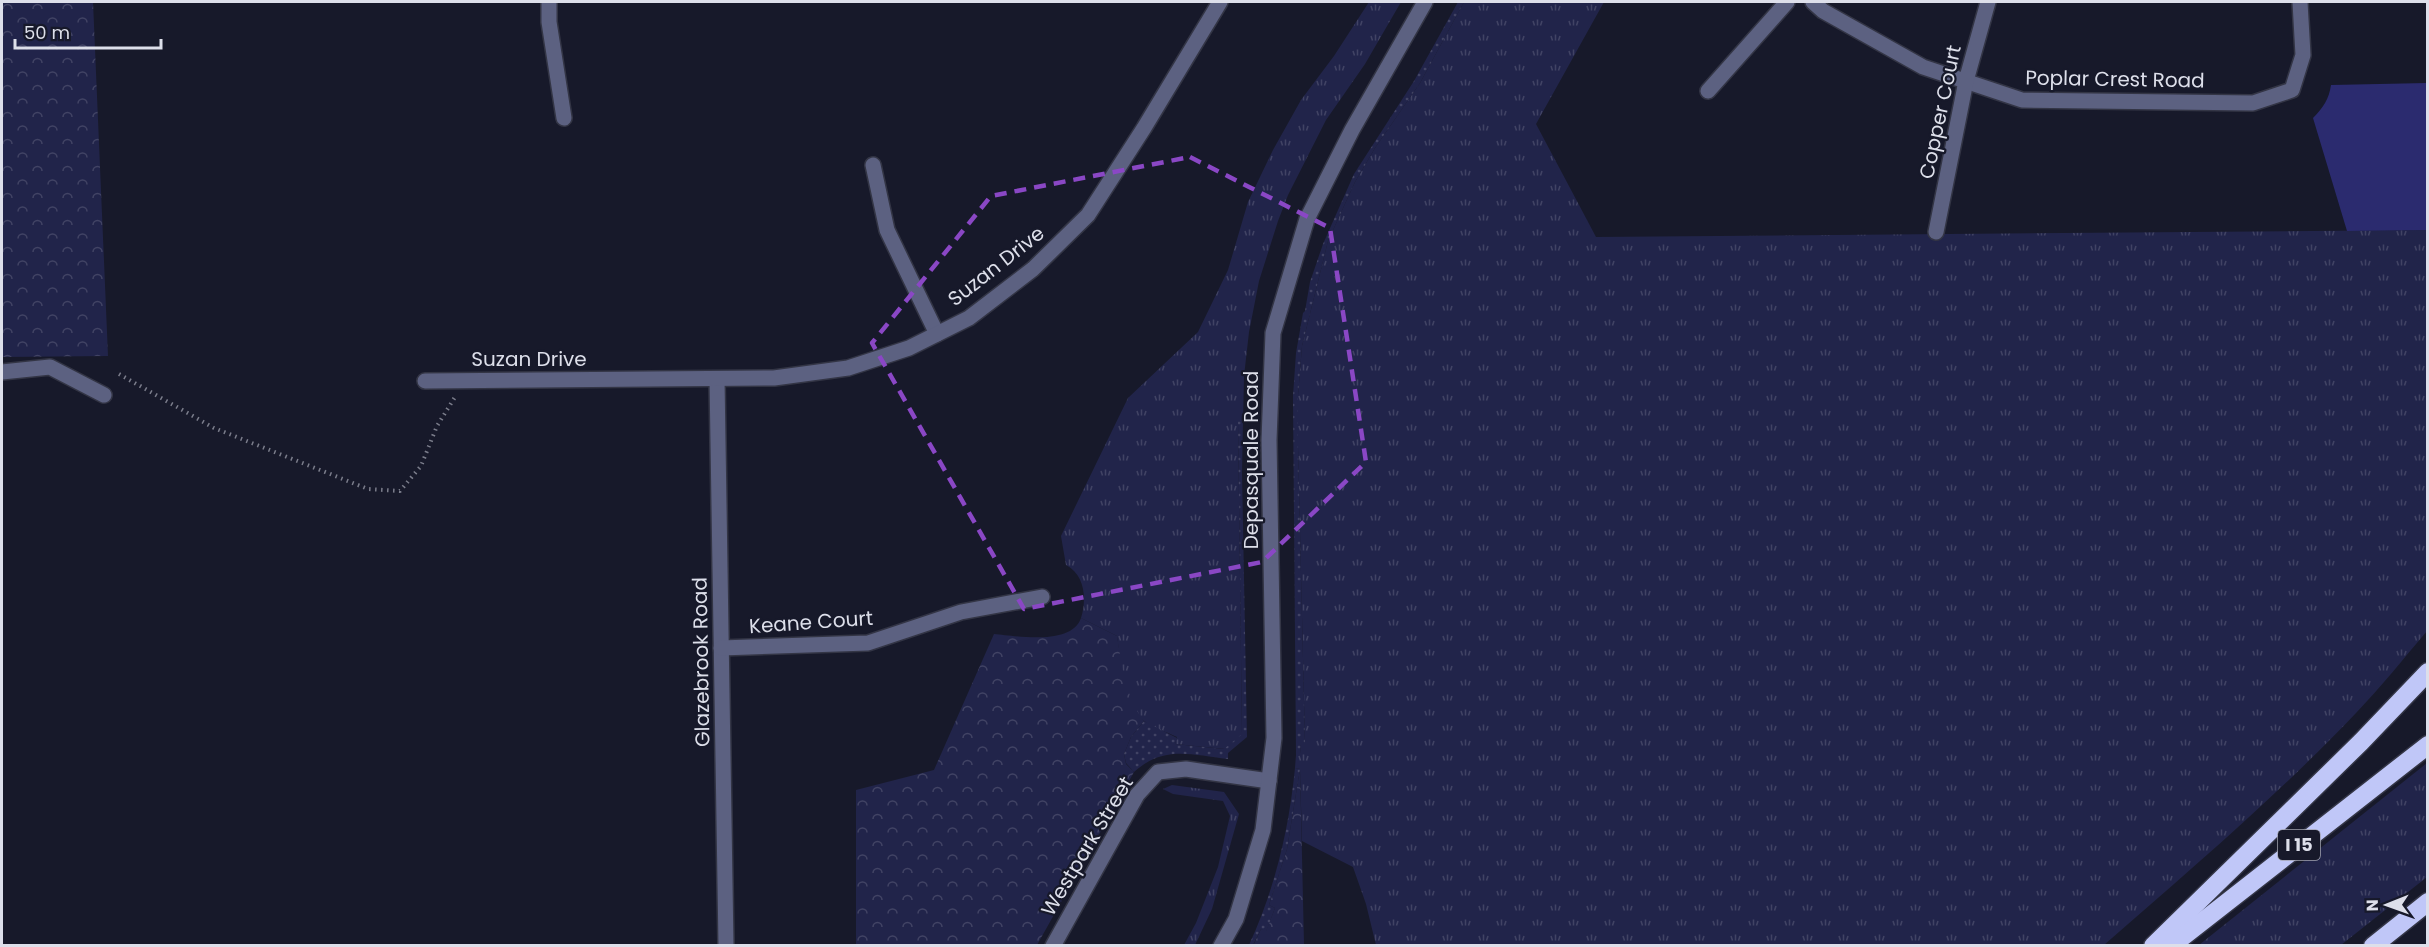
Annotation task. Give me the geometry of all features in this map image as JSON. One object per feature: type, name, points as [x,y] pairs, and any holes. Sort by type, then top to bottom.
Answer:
[{"type":"highway","points":[[2153,945],[2361,742],[2427,672]]},
{"type":"highway","name":"I 15","points":[[2171,945],[2427,745]]},
{"type":"highway","points":[[2373,945],[2427,902]]},
{"type":"street","points":[[549,2],[549,22],[564,118]]},
{"type":"street","name":"Suzan Drive","points":[[425,381],[774,378],[848,368],[909,348],[969,318],[1033,269],[1088,215],[1220,2]]},
{"type":"street","name":"Depasquale Road","points":[[1221,945],[1236,919],[1263,830],[1274,738],[1269,440],[1273,333],[1307,219],[1352,130],[1425,2]]},
{"type":"street","points":[[1708,91],[1787,2]]},
{"type":"street","name":"Poplar Crest Road","points":[[1813,2],[1823,11],[1923,67],[2022,100],[2253,103],[2292,90],[2303,55],[2300,2]]},
{"type":"street","name":"Copper Court","points":[[1936,232],[1966,81],[1988,2]]},
{"type":"street","points":[[873,165],[887,230],[937,334]]},
{"type":"street","points":[[2,372],[50,367],[104,395]]},
{"type":"street","name":"Glazebrook Road","points":[[717,379],[726,945]]},
{"type":"street","name":"Keane Court","points":[[721,648],[868,644],[961,612],[1042,597]]},
{"type":"street","name":"Westpark Street","points":[[1053,945],[1137,795],[1158,772],[1186,770],[1269,781]]},
{"type":"path","points":[[119,374],[214,428],[368,489],[400,491],[421,466],[437,426],[465,381]]},
{"type":"highlighted area","points":[[1190,157],[1330,228],[1366,462],[1262,562],[1024,609],[872,343],[991,196]]},
{"type":"green space","points":[[2,2],[93,2],[108,356],[2,357]]},
{"type":"green space","points":[[1369,2],[1401,2],[1365,64],[1326,120],[1288,195],[1259,281],[1249,332],[1244,376],[1243,420],[1238,420],[1242,735],[1225,749],[1175,744],[1177,737],[1155,728],[1136,712],[1124,680],[1117,636],[1081,618],[1084,603],[1083,588],[1077,575],[1066,565],[1061,536],[1128,398],[1198,332],[1228,270],[1248,202],[1273,150],[1301,100],[1334,56]]},
{"type":"green space","points":[[1458,2],[1464,2],[1420,83],[1375,148],[1355,182],[1328,241],[1302,346],[1298,396],[1298,445],[1305,744],[1301,744],[1300,755],[1296,755],[1293,396],[1296,353],[1303,313],[1310,282],[1323,244],[1354,174],[1414,81]]},
{"type":"green space","points":[[1464,2],[1604,2],[1536,124],[1596,237],[2427,230],[2427,631],[2383,683],[2326,744],[2233,832],[2104,945],[1376,945],[1366,904],[1353,867],[1302,841],[1300,769],[1295,768],[1296,755],[1300,754],[1301,743],[1305,743],[1298,445],[1298,396],[1302,346],[1328,241],[1355,182],[1375,148],[1420,83]]},
{"type":"green space","points":[[1238,420],[1243,420],[1247,737],[1228,753],[1228,759],[1190,754],[1167,755],[1156,758],[1134,772],[1126,763],[1124,754],[1131,737],[1144,721],[1177,738],[1175,744],[1224,749],[1242,734]]},
{"type":"green space","points":[[1081,618],[1117,636],[1128,691],[1144,721],[1131,737],[1124,754],[1126,764],[1134,772],[1037,945],[856,945],[856,790],[934,770],[994,634],[1028,637],[1055,636],[1067,633],[1076,627]]},
{"type":"green space","points":[[2427,763],[2427,877],[2341,945],[2199,945]]},
{"type":"green space","points":[[1295,768],[1300,769],[1287,849],[1269,905],[1275,908],[1266,932],[1261,929],[1253,945],[1249,945],[1266,902],[1285,836]]},
{"type":"green space","points":[[1300,769],[1304,945],[1253,946],[1261,929],[1266,931],[1275,908],[1269,905],[1287,849]]},
{"type":"green space","points":[[1172,785],[1224,792],[1239,814],[1212,909],[1195,945],[1184,945],[1196,923],[1218,867],[1230,816],[1223,801],[1173,794],[1163,789]]},
{"type":"shaded area","points":[[2427,83],[2427,230],[2347,231],[2313,118],[2325,103],[2331,85]]}]
